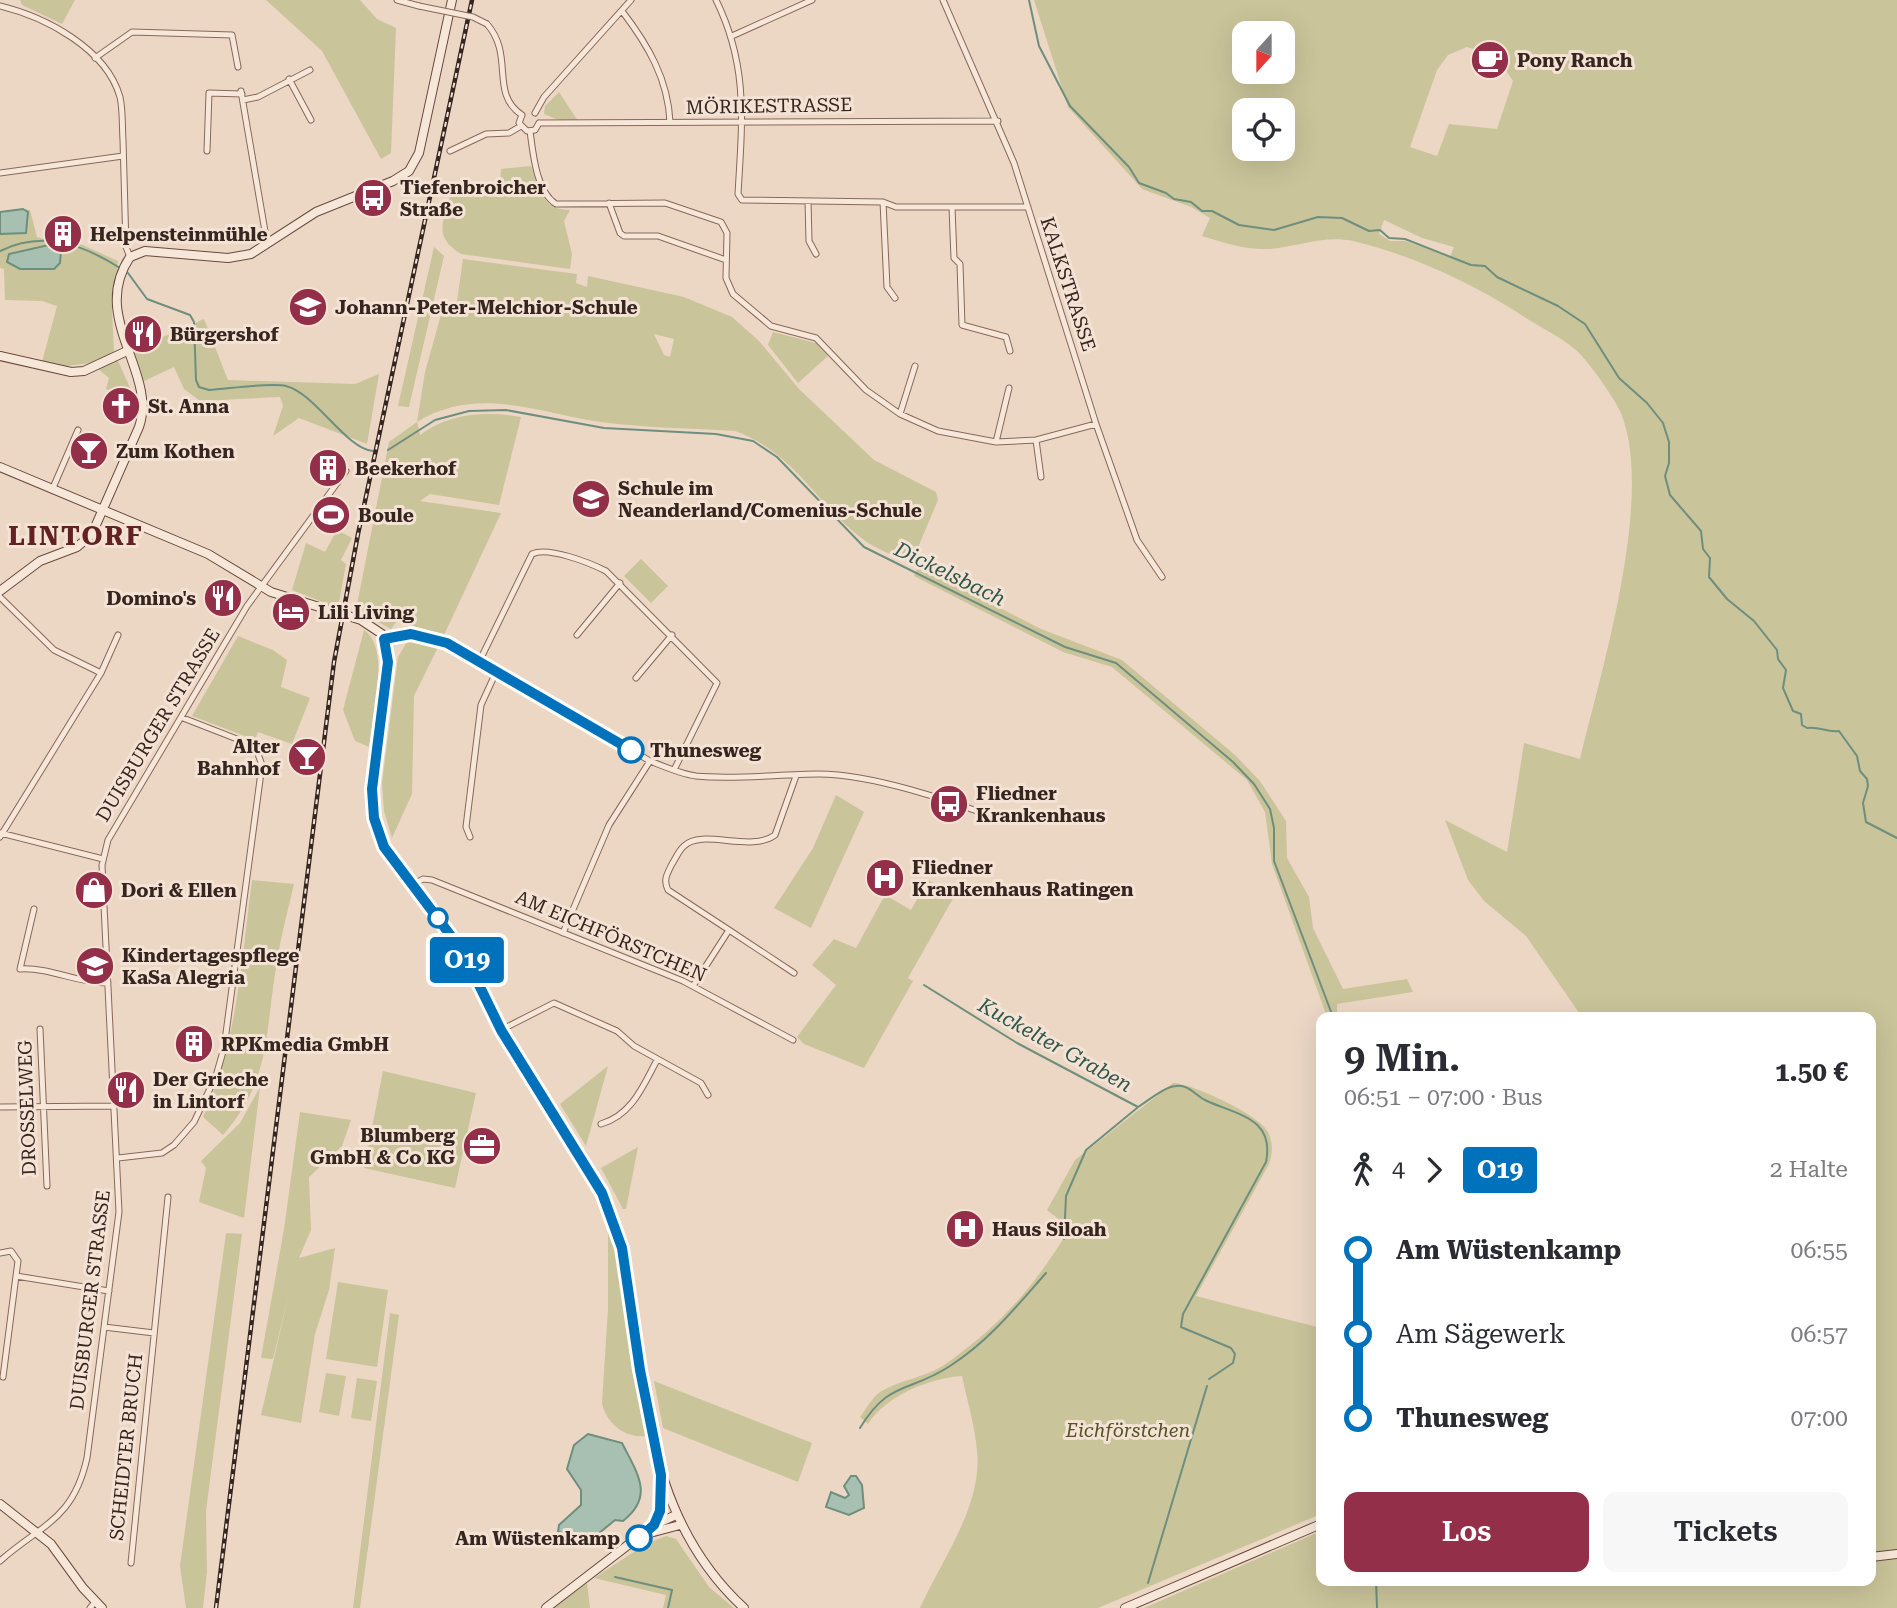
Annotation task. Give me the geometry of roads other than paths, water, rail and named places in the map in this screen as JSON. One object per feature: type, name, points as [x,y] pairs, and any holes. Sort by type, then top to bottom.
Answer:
[{"type":"main road","points":[[0,591],[40,561],[81,544],[92,534],[144,413],[142,389],[127,351],[118,310],[122,277],[128,260],[145,251],[242,257],[316,212],[393,181],[409,171],[419,153],[452,0]]},
{"type":"main road","points":[[0,356],[71,372],[84,371],[127,351]]},
{"type":"main road","points":[[0,467],[208,554],[260,586],[292,600],[361,620],[379,630],[384,639],[388,662],[372,804],[384,847],[463,952],[501,1030],[602,1193],[622,1248],[640,1370],[661,1475],[680,1525],[704,1567],[744,1608]]},
{"type":"main road","points":[[546,1608],[646,1534],[654,1525],[661,1504],[661,1475]]},
{"type":"main road","points":[[0,1504],[39,1533],[92,1605],[102,1608]]},
{"type":"main road","points":[[654,1525],[676,1516]]},
{"type":"main road","points":[[646,1534],[680,1525]]},
{"type":"main road","points":[[1125,1608],[1316,1526]]},
{"type":"main road","points":[[1876,1556],[1897,1554]]},
{"type":"street","points":[[17,10],[18,0]]},
{"type":"street","points":[[397,0],[473,17],[487,24],[500,42],[503,89],[514,109],[522,114],[535,113]]},
{"type":"street","points":[[535,113],[544,97],[631,0]]},
{"type":"street","points":[[716,0],[732,36],[741,79],[740,198],[745,201],[883,202],[896,207],[1028,207]]},
{"type":"street","points":[[732,36],[812,0]]},
{"type":"street","name":"KALKSTRASSE","points":[[943,0],[998,121],[1096,424],[1137,540],[1162,577]]},
{"type":"street","points":[[0,6],[17,10],[67,36],[95,58],[114,82],[119,96],[128,260]]},
{"type":"street","points":[[622,11],[645,43],[657,67],[669,103],[670,122]]},
{"type":"street","points":[[95,58],[132,32],[195,32],[232,35],[238,67]]},
{"type":"street","points":[[207,151],[209,93],[258,97],[310,70]]},
{"type":"street","points":[[289,79],[310,120]]},
{"type":"street","points":[[242,95],[267,243]]},
{"type":"street","points":[[530,131],[539,123],[535,113]]},
{"type":"street","points":[[521,126],[522,114]]},
{"type":"street","name":"MÖRIKESTRASSE","points":[[539,123],[742,120],[998,121]]},
{"type":"street","points":[[521,126],[530,131]]},
{"type":"street","points":[[450,151],[486,134],[509,133],[521,126]]},
{"type":"street","points":[[530,131],[535,162],[551,201],[561,205],[665,203],[721,222],[727,233],[726,278],[733,294],[771,326],[816,338],[866,390],[900,414],[938,431],[996,442],[1036,440],[1096,424]]},
{"type":"street","points":[[0,173],[123,156]]},
{"type":"street","points":[[808,201],[809,241],[816,254]]},
{"type":"street","points":[[883,202],[887,287],[895,298]]},
{"type":"street","points":[[609,204],[620,233],[624,236],[658,236],[726,260]]},
{"type":"street","points":[[952,207],[954,258],[960,264],[962,324],[1006,337],[1010,351]]},
{"type":"street","points":[[900,414],[915,366]]},
{"type":"street","points":[[996,442],[1009,388]]},
{"type":"street","points":[[52,490],[78,430]]},
{"type":"street","points":[[1036,440],[1041,477]]},
{"type":"street","name":"DUISBURGER STRASSE","points":[[0,1560],[39,1533],[67,1504],[84,1471],[120,1212],[103,859],[116,823],[183,718],[260,586],[346,471]]},
{"type":"street","points":[[480,660],[529,558],[536,551],[588,562],[606,571],[717,683],[674,770]]},
{"type":"street","points":[[577,635],[620,583]]},
{"type":"street","points":[[0,597],[54,650],[101,673]]},
{"type":"street","points":[[103,859],[1,835],[101,673],[118,635]]},
{"type":"street","points":[[384,639],[421,635],[447,643],[650,761],[674,770],[695,776],[820,774],[854,778],[931,797],[1001,820]]},
{"type":"street","points":[[636,678],[672,635]]},
{"type":"street","points":[[470,837],[466,827],[481,705],[497,670]]},
{"type":"street","points":[[118,1158],[162,1153],[185,1133],[194,1122],[216,1076],[226,1036],[262,765],[255,746],[183,718]]},
{"type":"street","points":[[563,933],[609,825],[650,761]]},
{"type":"street","points":[[794,973],[668,890],[666,877],[686,843],[757,843],[775,835],[796,776]]},
{"type":"street","name":"AM EICHFÖRSTCHEN","points":[[412,885],[423,879],[432,880],[694,986],[793,1040]]},
{"type":"street","points":[[34,909],[20,969],[32,968],[62,978],[108,983]]},
{"type":"street","points":[[694,986],[729,930]]},
{"type":"street","points":[[501,1030],[554,1003],[617,1031],[634,1046],[701,1083],[708,1095]]},
{"type":"street","name":"DROSSELWEG","points":[[40,1029],[47,1186]]},
{"type":"street","points":[[601,1124],[613,1121],[631,1107],[657,1059]]},
{"type":"street","points":[[0,1107],[114,1106]]},
{"type":"street","name":"SCHEIDTER BRUCH","points":[[131,1563],[168,1197]]},
{"type":"street","points":[[0,1252],[10,1251],[18,1261],[3,1377]]},
{"type":"street","points":[[16,1276],[109,1291]]},
{"type":"street","name":"SCHEIDTER BRUCH","points":[[104,1327],[154,1333]]},
{"type":"waterway","points":[[1029,0],[1039,46],[1070,106],[1129,167],[1139,183],[1166,193],[1174,199],[1191,202],[1202,211],[1212,211],[1239,225],[1274,230],[1318,217],[1342,218],[1369,231],[1380,230],[1389,238],[1405,239],[1471,265],[1485,266],[1497,277],[1558,306],[1585,324],[1619,378],[1647,403],[1663,423],[1669,442],[1669,463],[1665,476],[1670,495],[1701,531],[1703,549],[1710,558],[1709,577],[1727,599],[1754,621],[1777,650],[1778,659],[1786,670],[1783,688],[1793,711],[1801,714],[1802,725],[1807,728],[1839,731],[1857,756],[1860,771],[1867,779],[1868,786],[1863,803],[1866,822],[1897,838]]},
{"type":"waterway","name":"Dickelsbach","points":[[0,251],[32,241],[62,243],[91,252],[120,268]]},
{"type":"waterway","name":"Dickelsbach","points":[[128,273],[147,299],[190,315],[194,322],[196,380],[199,387],[209,390],[260,385],[286,386],[308,399],[352,441],[373,451]]},
{"type":"waterway","name":"Dickelsbach","points":[[388,450],[435,420],[469,411],[506,410],[604,428],[716,434],[753,441],[777,457],[864,547],[1065,647],[1116,663],[1233,762],[1254,784],[1270,809],[1274,828],[1274,861],[1331,1012]]},
{"type":"waterway","name":"Kuckelter Graben","points":[[924,985],[1017,1043],[1138,1107],[1157,1094],[1180,1086],[1188,1088],[1205,1100],[1240,1114],[1259,1127],[1265,1135],[1266,1162],[1183,1314],[1181,1327],[1231,1348],[1235,1354],[1233,1363],[1209,1379]]},
{"type":"waterway","points":[[1064,1239],[1066,1196],[1086,1150],[1137,1108]]},
{"type":"waterway","points":[[860,1428],[890,1394],[936,1374],[977,1346],[1046,1273]]},
{"type":"waterway","name":"Kuckelter Graben","points":[[1148,1583],[1207,1386]]},
{"type":"waterway","points":[[615,1577],[672,1590],[668,1608]]},
{"type":"waterway","name":"Dickelsbach","points":[[1376,1586],[1377,1608]]},
{"type":"railway","points":[[216,1608],[334,662],[358,534],[472,0]]},
{"type":"place","name":"Pony Ranch","points":[[1490,60]]},
{"type":"place","name":"Tiefenbroicher Straße","points":[[373,198]]},
{"type":"place","name":"Helpensteinmühle","points":[[63,234]]},
{"type":"place","name":"Johann-Peter-Melchior-Schule","points":[[308,307]]},
{"type":"place","name":"Bürgershof","points":[[143,334]]},
{"type":"place","name":"St. Anna","points":[[121,406]]},
{"type":"place","name":"Zum Kothen","points":[[89,451]]},
{"type":"place","name":"Beekerhof","points":[[328,468]]},
{"type":"place","name":"Schule im Neanderland/Comenius-Schule","points":[[591,499]]},
{"type":"place","name":"Boule","points":[[331,515]]},
{"type":"place","name":"Domino's","points":[[223,598]]},
{"type":"place","name":"Lili Living","points":[[291,612]]},
{"type":"place","name":"Thunesweg","points":[[631,750]]},
{"type":"place","name":"Alter Bahnhof","points":[[307,757]]},
{"type":"place","name":"Fliedner Krankenhaus","points":[[949,804]]},
{"type":"place","name":"Fliedner Krankenhaus Ratingen","points":[[885,878]]},
{"type":"place","name":"Dori & Ellen","points":[[94,890]]},
{"type":"place","name":"Kindertagespflege KaSa Alegria","points":[[95,966]]},
{"type":"place","name":"RPKmedia GmbH","points":[[194,1044]]},
{"type":"place","name":"Der Grieche in Lintorf","points":[[126,1090]]},
{"type":"place","name":"Blumberg GmbH & Co KG","points":[[482,1146]]},
{"type":"place","name":"Haus Siloah","points":[[965,1229]]},
{"type":"place","name":"Am Wüstenkamp","points":[[639,1538]]},
{"type":"district","name":"LINTORF","points":[[76,536]]},
{"type":"park label","name":"Eichförstchen","points":[[1128,1430]]}]
